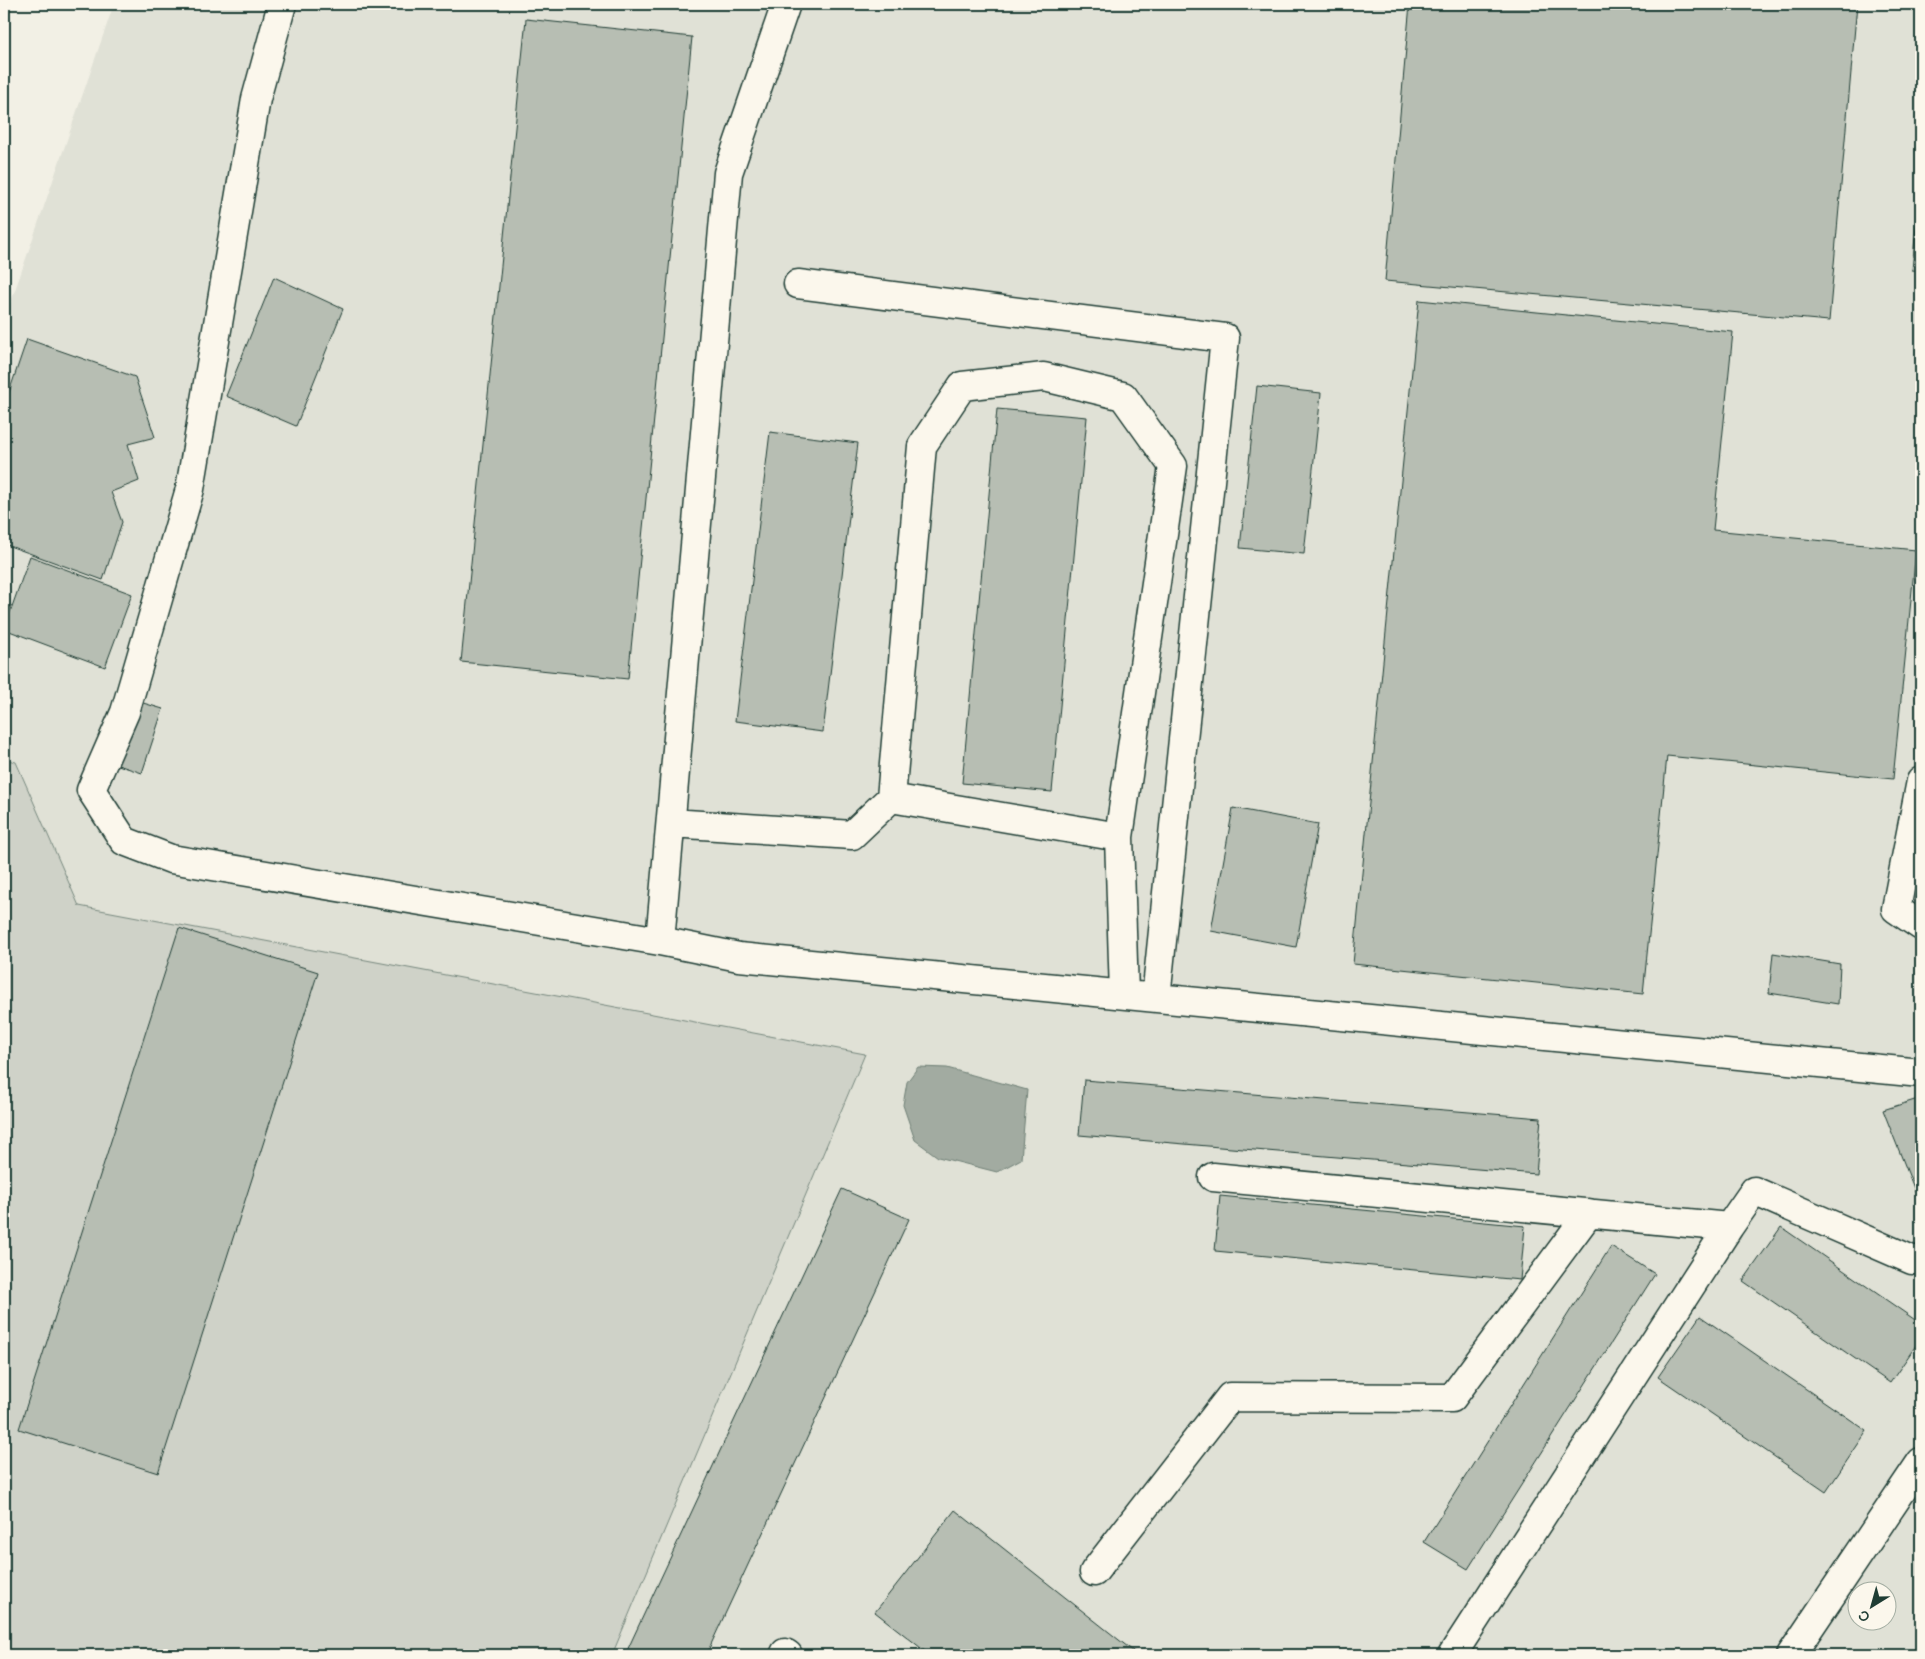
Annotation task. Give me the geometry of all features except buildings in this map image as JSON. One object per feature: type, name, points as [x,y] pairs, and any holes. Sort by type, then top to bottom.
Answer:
[{"type":"lane","points":[[282,4],[256,99],[190,489],[125,712],[91,790],[124,841],[171,859],[739,957],[1921,1073]]},
{"type":"lane","points":[[660,942],[728,173],[786,4]]},
{"type":"lane","points":[[798,284],[1225,338],[1156,998]]},
{"type":"lane","points":[[671,823],[852,835],[891,798],[922,446],[962,386],[1044,377],[1123,396],[1173,466],[1119,837],[1124,994]]},
{"type":"lane","points":[[1921,781],[1896,908],[1921,926]]},
{"type":"lane","points":[[891,798],[1119,837]]},
{"type":"lane","points":[[1213,1176],[1729,1227]]},
{"type":"lane","points":[[1452,1655],[1754,1191],[1912,1260],[1921,1260]]},
{"type":"lane","points":[[1094,1572],[1230,1397],[1452,1398],[1589,1213]]},
{"type":"lane","points":[[1791,1655],[1921,1462]]},
{"type":"shaded area","points":[[114,4],[1921,4],[1921,1655],[4,1655],[4,322]]},
{"type":"shaded area","points":[[4,759],[16,762],[79,906],[865,1054],[612,1655],[4,1655]]},
{"type":"shaded area","points":[[918,1067],[947,1068],[1027,1090],[1021,1159],[997,1172],[938,1157],[915,1140],[903,1105],[907,1082]]}]
